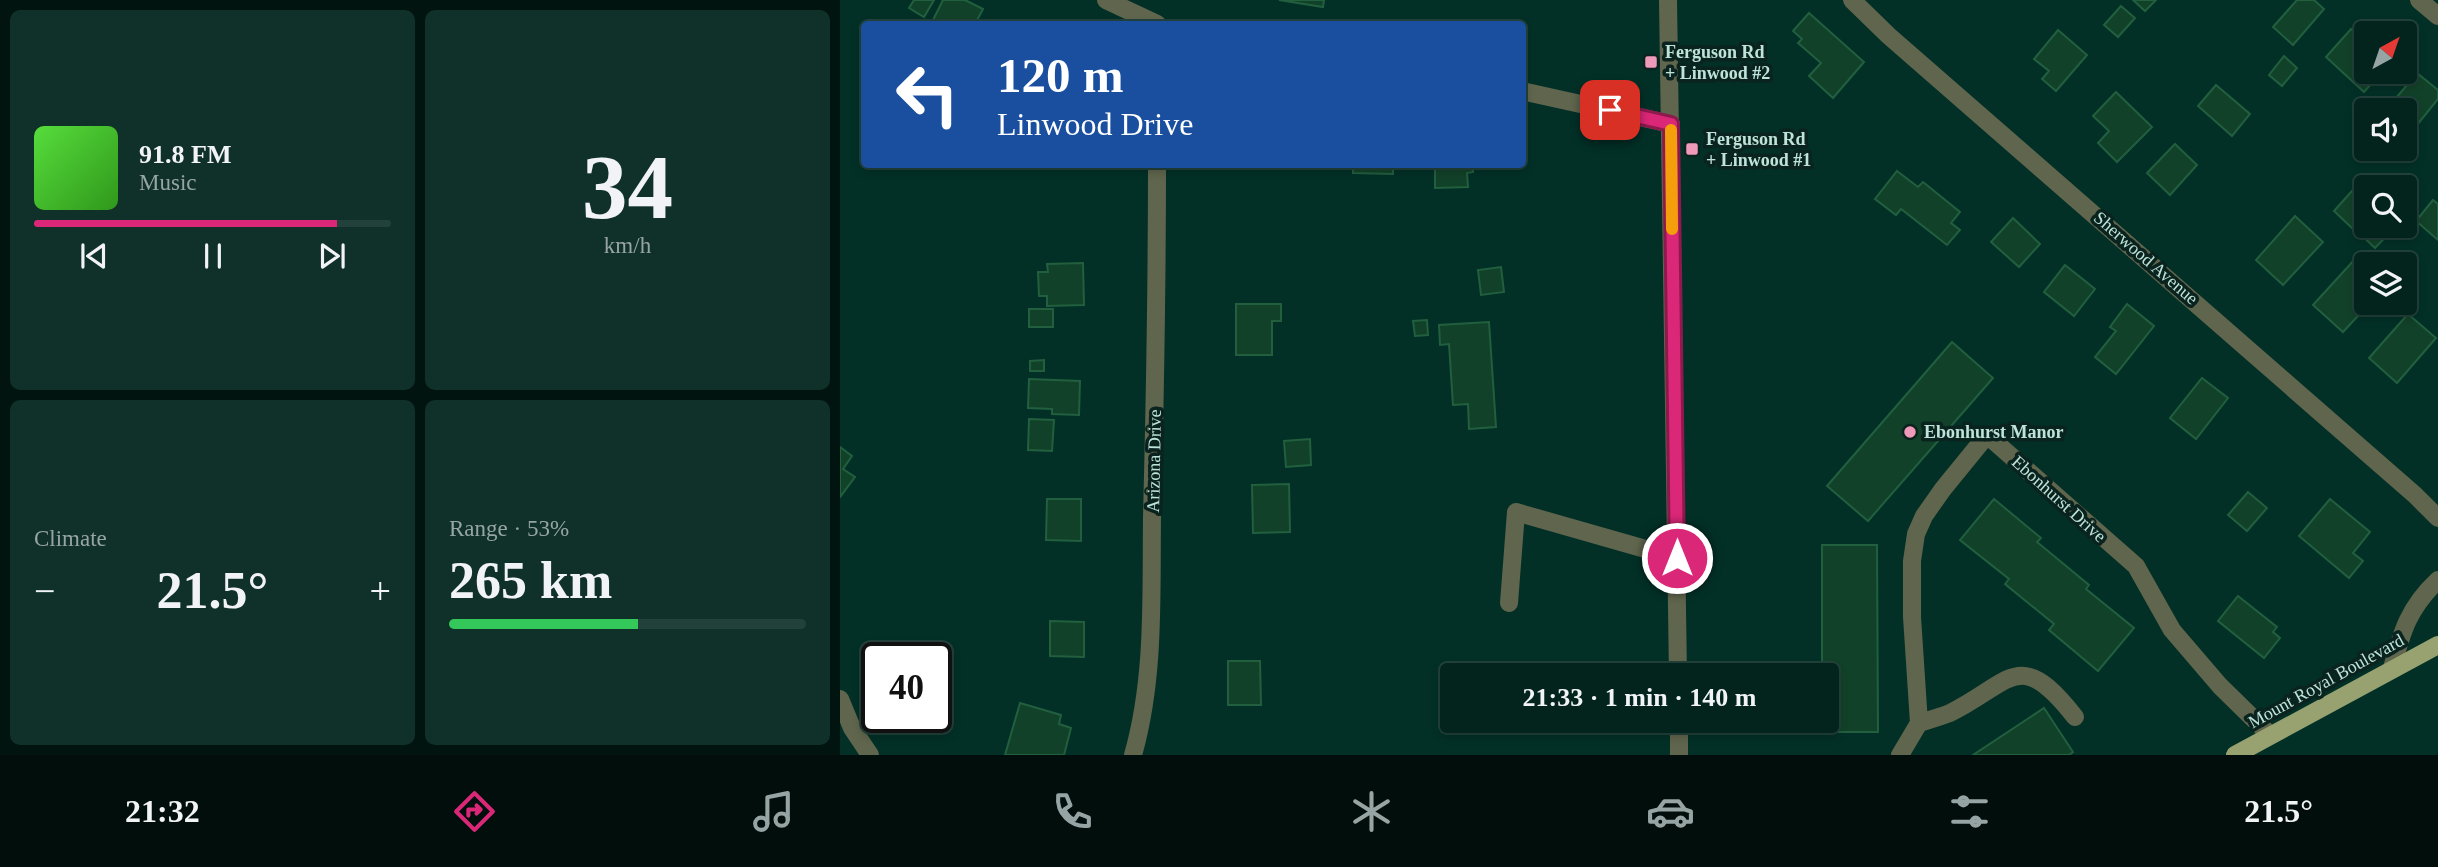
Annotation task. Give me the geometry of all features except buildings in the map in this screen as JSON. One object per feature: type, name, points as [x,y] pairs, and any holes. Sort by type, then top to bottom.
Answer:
[{"type":"main road","name":"Mount Royal Boulevard","points":[[2235,755],[2438,645]]},
{"type":"street","points":[[1106,0],[1151,21]]},
{"type":"street","points":[[1668,0],[1678,663]]},
{"type":"street","name":"Sherwood Avenue","points":[[1852,0],[1920,64],[2185,292],[2438,518]]},
{"type":"street","points":[[2419,0],[2438,16]]},
{"type":"street","points":[[1526,92],[1671,124]]},
{"type":"street","name":"Arizona Drive","points":[[1133,755],[1142,724],[1150,634],[1157,168]]},
{"type":"street","name":"Ebonhurst Drive","points":[[1919,723],[1912,617],[1912,561],[1916,534],[1924,516],[1943,489],[1987,435],[2136,566],[2172,630],[2221,686],[2270,735]]},
{"type":"street","points":[[1509,603],[1516,512],[1677,558]]},
{"type":"street","points":[[2392,668],[2404,625],[2423,594],[2438,580]]},
{"type":"street","points":[[1900,755],[1919,723],[1949,713],[2005,679],[2022,674],[2040,681],[2057,694],[2075,717]]},
{"type":"street","points":[[840,699],[852,727],[870,755]]},
{"type":"street","points":[[1679,733],[1679,755]]},
{"type":"slow traffic","points":[[1671,130],[1672,229]]},
{"type":"place","name":"Ferguson Rd + Linwood #2","points":[[1651,62]]},
{"type":"place","name":"Ferguson Rd + Linwood #1","points":[[1692,149]]},
{"type":"place","name":"Ebonhurst Manor","points":[[1910,432]]},
{"type":"route","points":[[1610,110],[1671,124],[1677,558]]}]
